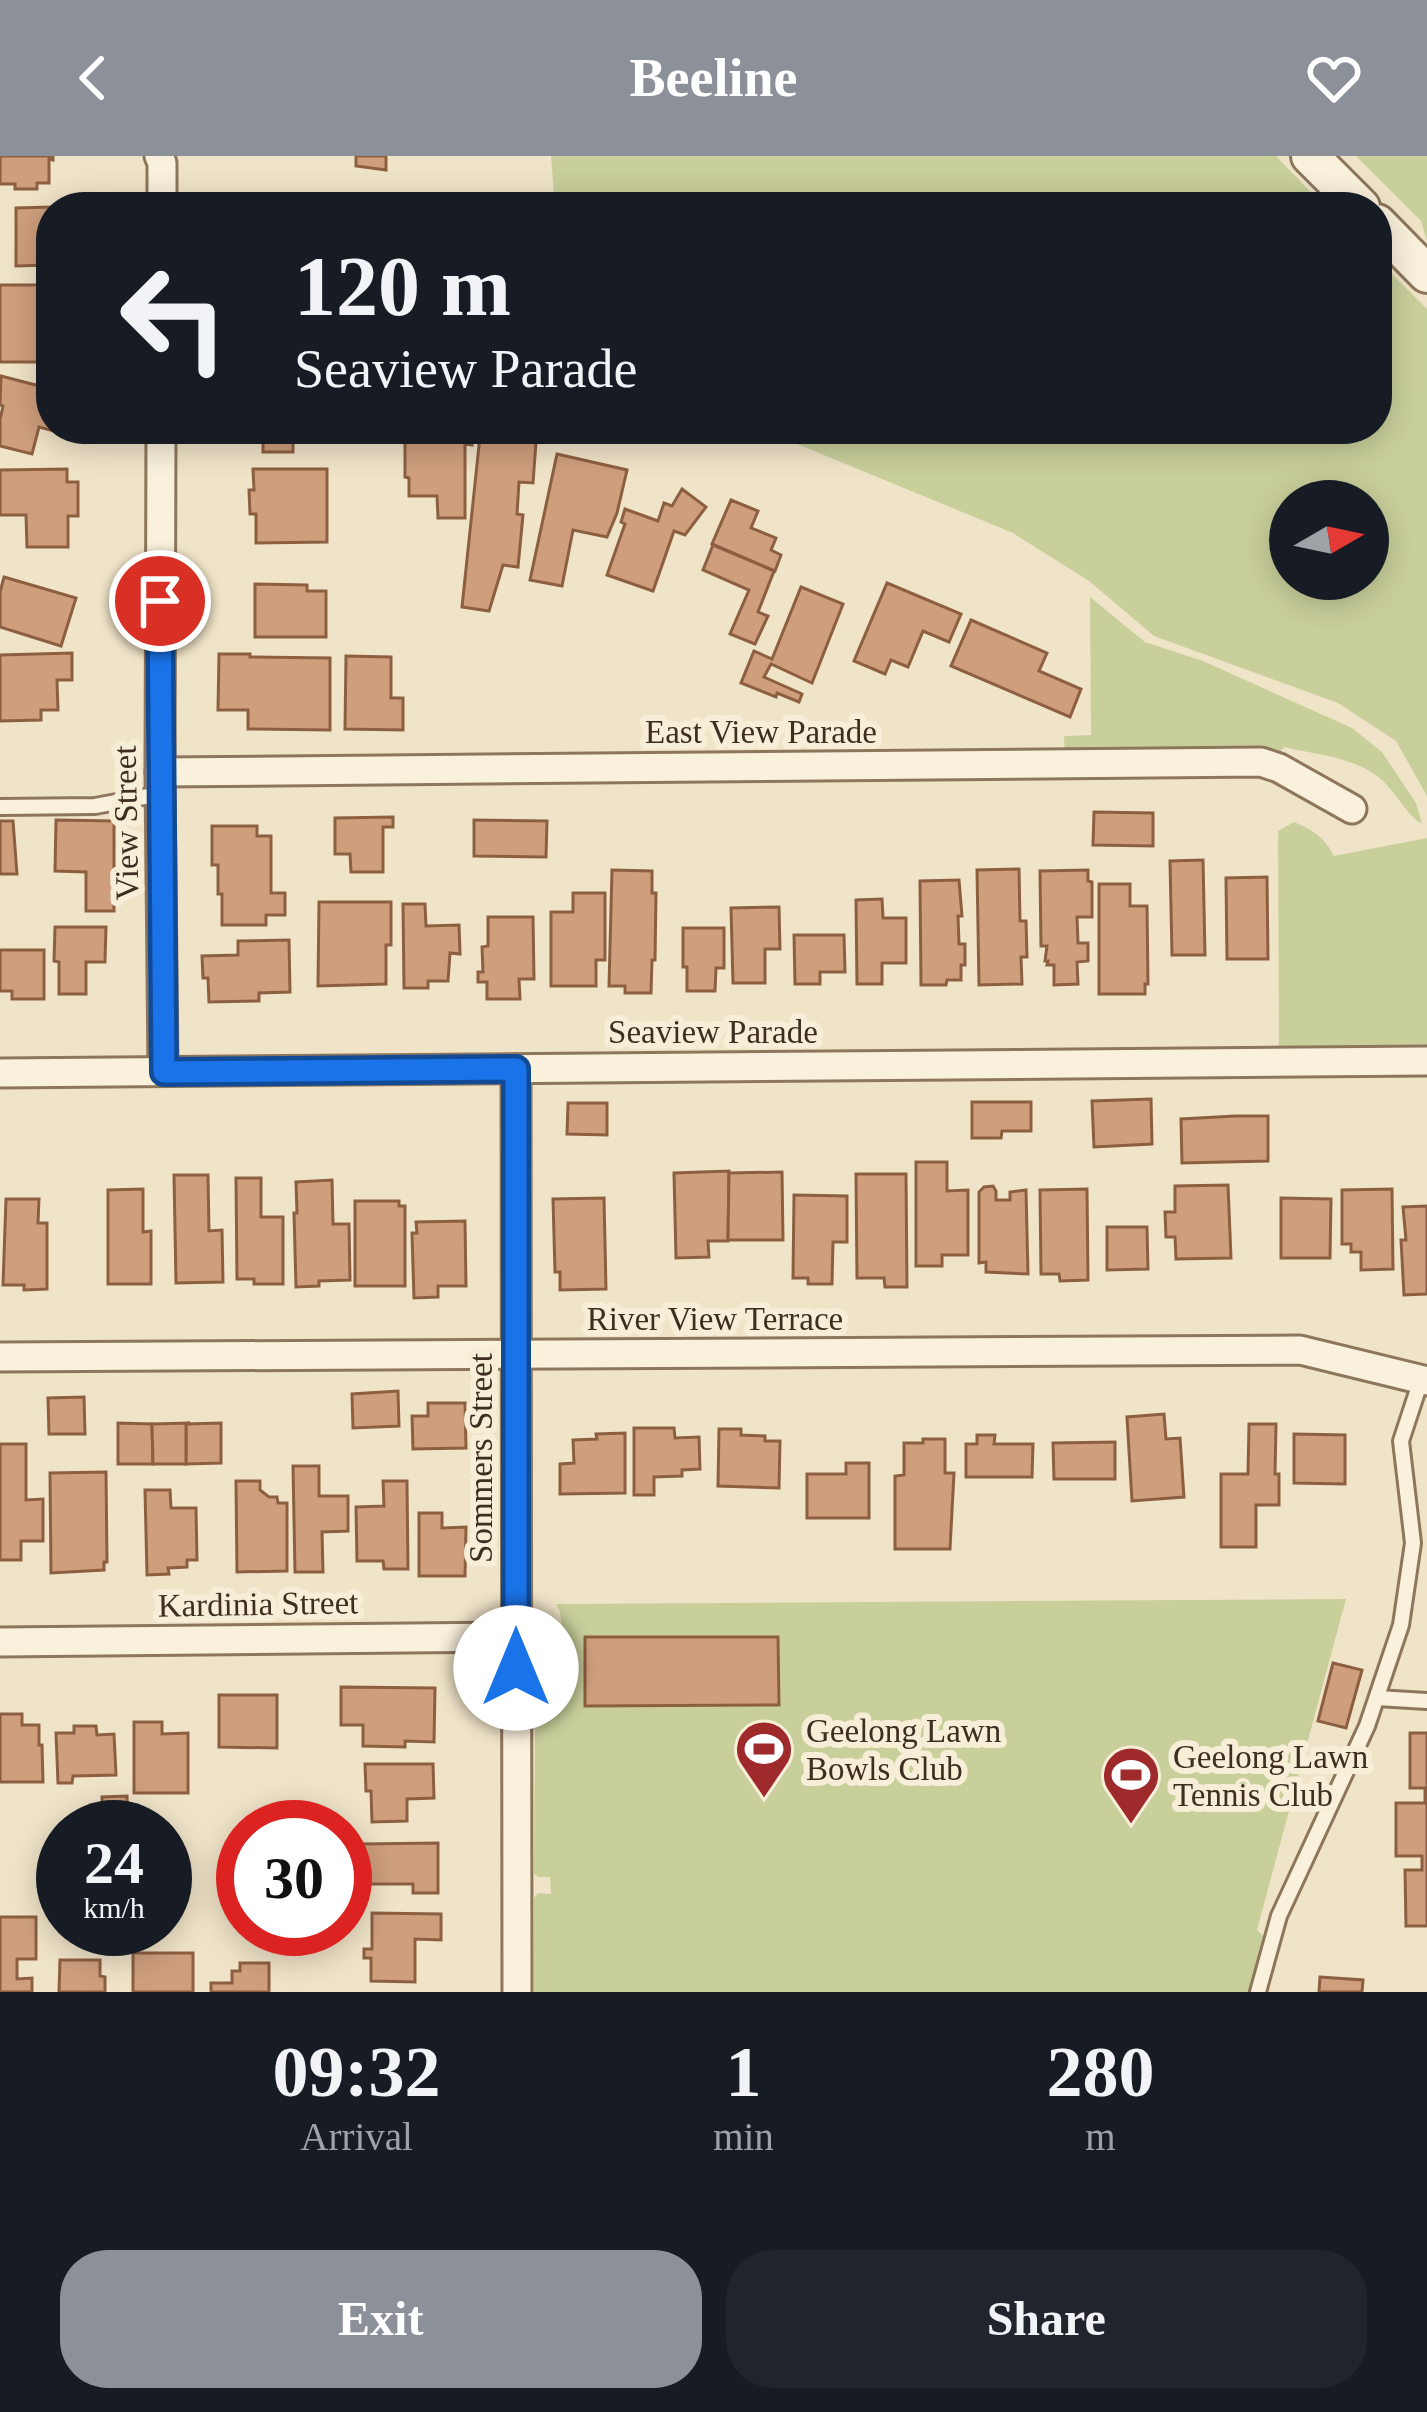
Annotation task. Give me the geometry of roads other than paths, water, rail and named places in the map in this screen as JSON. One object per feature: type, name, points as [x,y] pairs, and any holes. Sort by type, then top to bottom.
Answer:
[{"type":"street","points":[[159,156],[162,192]]},
{"type":"street","points":[[1310,156],[1346,192]]},
{"type":"street","points":[[1392,238],[1427,274]]},
{"type":"street","name":"View Street","points":[[161,444],[164,1072]]},
{"type":"street","name":"East View Parade","points":[[160,783],[1261,762],[1352,809]]},
{"type":"street","name":"Seaview Parade","points":[[0,1073],[1427,1061]]},
{"type":"street","name":"Sommers Street","points":[[516,1069],[517,1992]]},
{"type":"street","name":"River View Terrace","points":[[0,1357],[1300,1350],[1424,1381]]},
{"type":"street","name":"Kardinia Street","points":[[0,1642],[517,1637]]},
{"type":"lane","points":[[0,807],[95,806],[160,783]]},
{"type":"lane","points":[[1258,1992],[1279,1916],[1377,1698],[1401,1624],[1413,1543],[1401,1441],[1424,1381]]},
{"type":"lane","points":[[1377,1698],[1427,1701]]},
{"type":"place","name":"Geelong Lawn Bowls Club","points":[[764,1800]]},
{"type":"place","name":"Geelong Lawn Tennis Club","points":[[1131,1826]]}]
